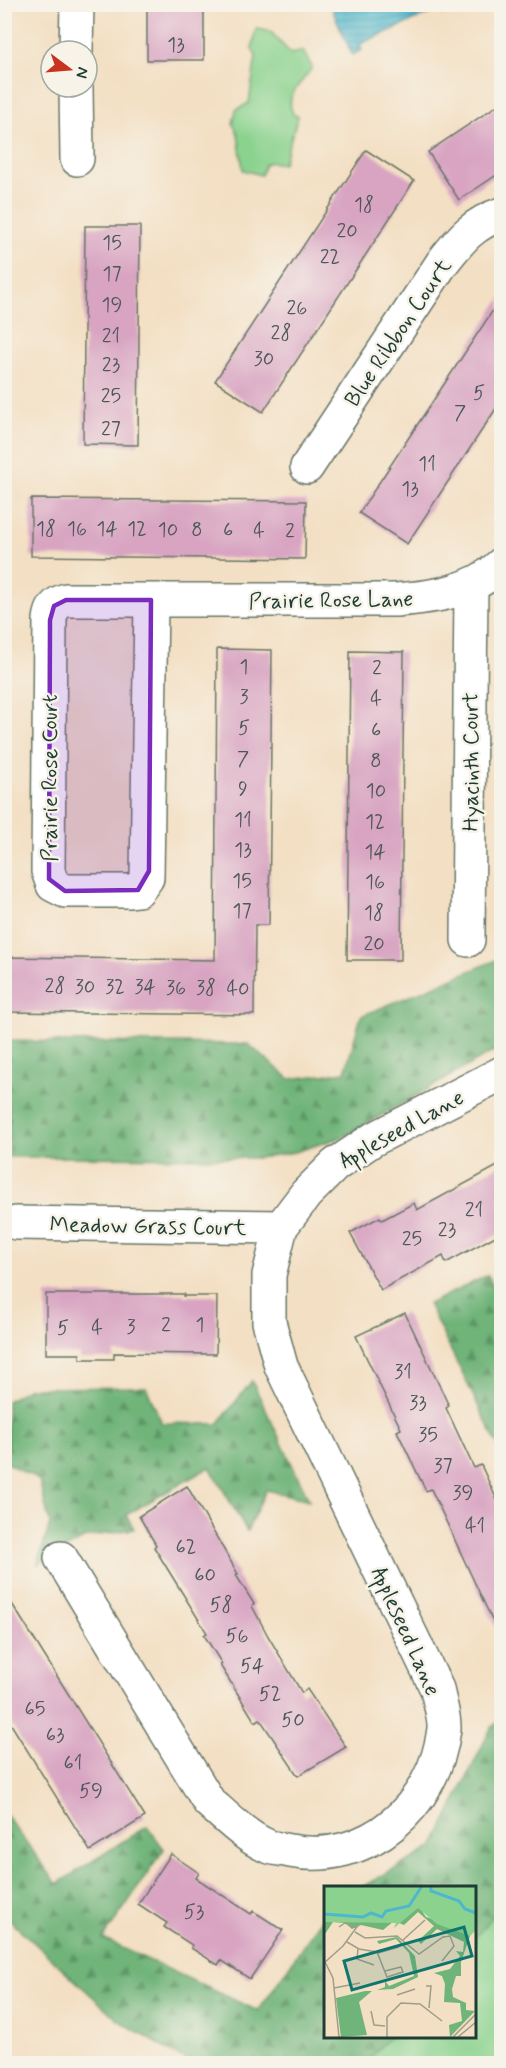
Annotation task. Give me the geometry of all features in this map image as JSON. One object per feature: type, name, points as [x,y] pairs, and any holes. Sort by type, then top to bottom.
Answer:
[{"type":"street","points":[[76,39],[77,4]]},
{"type":"street","points":[[76,99],[77,159]]},
{"type":"street","name":"Blue Ribbon Court","points":[[307,467],[442,263],[463,235],[483,220],[501,214]]},
{"type":"street","name":"Prairie Rose Lane","points":[[151,600],[396,600],[432,597],[471,585],[494,572],[501,564]]},
{"type":"street","name":"Hyacinth Court","points":[[468,940],[471,585]]},
{"type":"street","name":"Prairie Rose Court","points":[[66,600],[151,600],[147,878],[138,890],[65,891],[53,885],[48,871],[51,614],[54,606],[66,600]]},
{"type":"street","name":"Appleseed Lane","points":[[61,1558],[209,1802],[239,1827],[267,1846],[306,1854],[345,1850],[380,1836],[408,1810],[433,1770],[444,1728],[437,1689],[282,1366],[269,1322],[269,1275],[281,1227],[306,1194],[334,1165],[372,1140],[501,1073]]},
{"type":"street","name":"Meadow Grass Court","points":[[16,1223],[281,1227]]},
{"type":"highlighted area","points":[[66,600],[151,600],[149,871],[138,890],[65,891],[49,879],[50,620],[54,606]]},
{"type":"green space","points":[[256,29],[270,31],[291,54],[303,51],[312,67],[291,100],[293,114],[298,116],[283,164],[271,162],[265,164],[261,175],[243,170],[238,134],[233,124],[236,110],[249,103],[256,56],[252,49]]},
{"type":"green space","points":[[501,958],[501,1047],[345,1136],[295,1152],[259,1158],[9,1157],[9,1106],[4,1106],[5,1041],[248,1044],[290,1079],[345,1072],[361,1016]]},
{"type":"green space","points":[[488,1275],[501,1303],[501,1452],[428,1304]]},
{"type":"green space","points":[[252,1381],[309,1500],[266,1490],[247,1531],[210,1467],[126,1515],[134,1529],[87,1537],[38,1564],[50,1523],[39,1480],[7,1463],[7,1401],[29,1388],[146,1387],[162,1423],[218,1424]]},
{"type":"green space","points":[[501,1719],[501,2063],[190,2063],[118,2020],[5,1916],[4,1812],[57,1884],[147,1826],[164,1849],[103,1939],[258,2011],[324,1916],[324,2038],[476,2038],[476,1886],[364,1886],[433,1847],[491,1728]]},
{"type":"green space","points":[[501,1906],[501,2063],[366,2063],[388,2038],[476,2038],[476,1937]]},
{"type":"water","points":[[333,4],[450,4],[452,10],[443,14],[440,9],[360,44],[362,50],[352,55],[332,9]]},
{"type":"building","points":[[147,4],[204,4],[204,60],[147,60]]},
{"type":"building","points":[[501,103],[501,172],[459,200],[428,152]]},
{"type":"building","points":[[366,150],[414,181],[263,412],[215,381]]},
{"type":"building","points":[[85,226],[140,226],[138,445],[83,444]]},
{"type":"building","points":[[501,298],[501,401],[407,544],[359,513]]},
{"type":"building","points":[[31,499],[306,501],[305,559],[31,556]]},
{"type":"building","points":[[217,649],[272,650],[269,925],[255,925],[254,1015],[4,1012],[4,957],[215,960]]},
{"type":"building","points":[[350,651],[404,652],[401,960],[347,960]]},
{"type":"building","points":[[501,1164],[501,1233],[446,1263],[443,1256],[381,1290],[350,1233],[380,1217],[382,1220],[414,1203],[417,1210]]},
{"type":"building","points":[[46,1294],[217,1296],[216,1354],[114,1353],[114,1359],[80,1359],[80,1354],[46,1354]]},
{"type":"building","points":[[405,1313],[449,1406],[446,1408],[474,1468],[481,1465],[501,1509],[501,1639],[431,1489],[426,1491],[397,1431],[401,1429],[356,1336]]},
{"type":"building","points":[[187,1486],[238,1574],[236,1575],[254,1604],[252,1606],[268,1636],[302,1693],[307,1689],[346,1747],[298,1776],[260,1719],[255,1722],[220,1665],[222,1664],[204,1635],[207,1633],[154,1547],[156,1545],[139,1516]]},
{"type":"building","points":[[4,1591],[145,1817],[90,1851],[4,1713]]},
{"type":"building","points":[[171,1854],[199,1873],[196,1878],[251,1914],[253,1911],[283,1930],[250,1979],[221,1960],[218,1965],[191,1948],[192,1945],[164,1927],[167,1923],[138,1904]]}]
